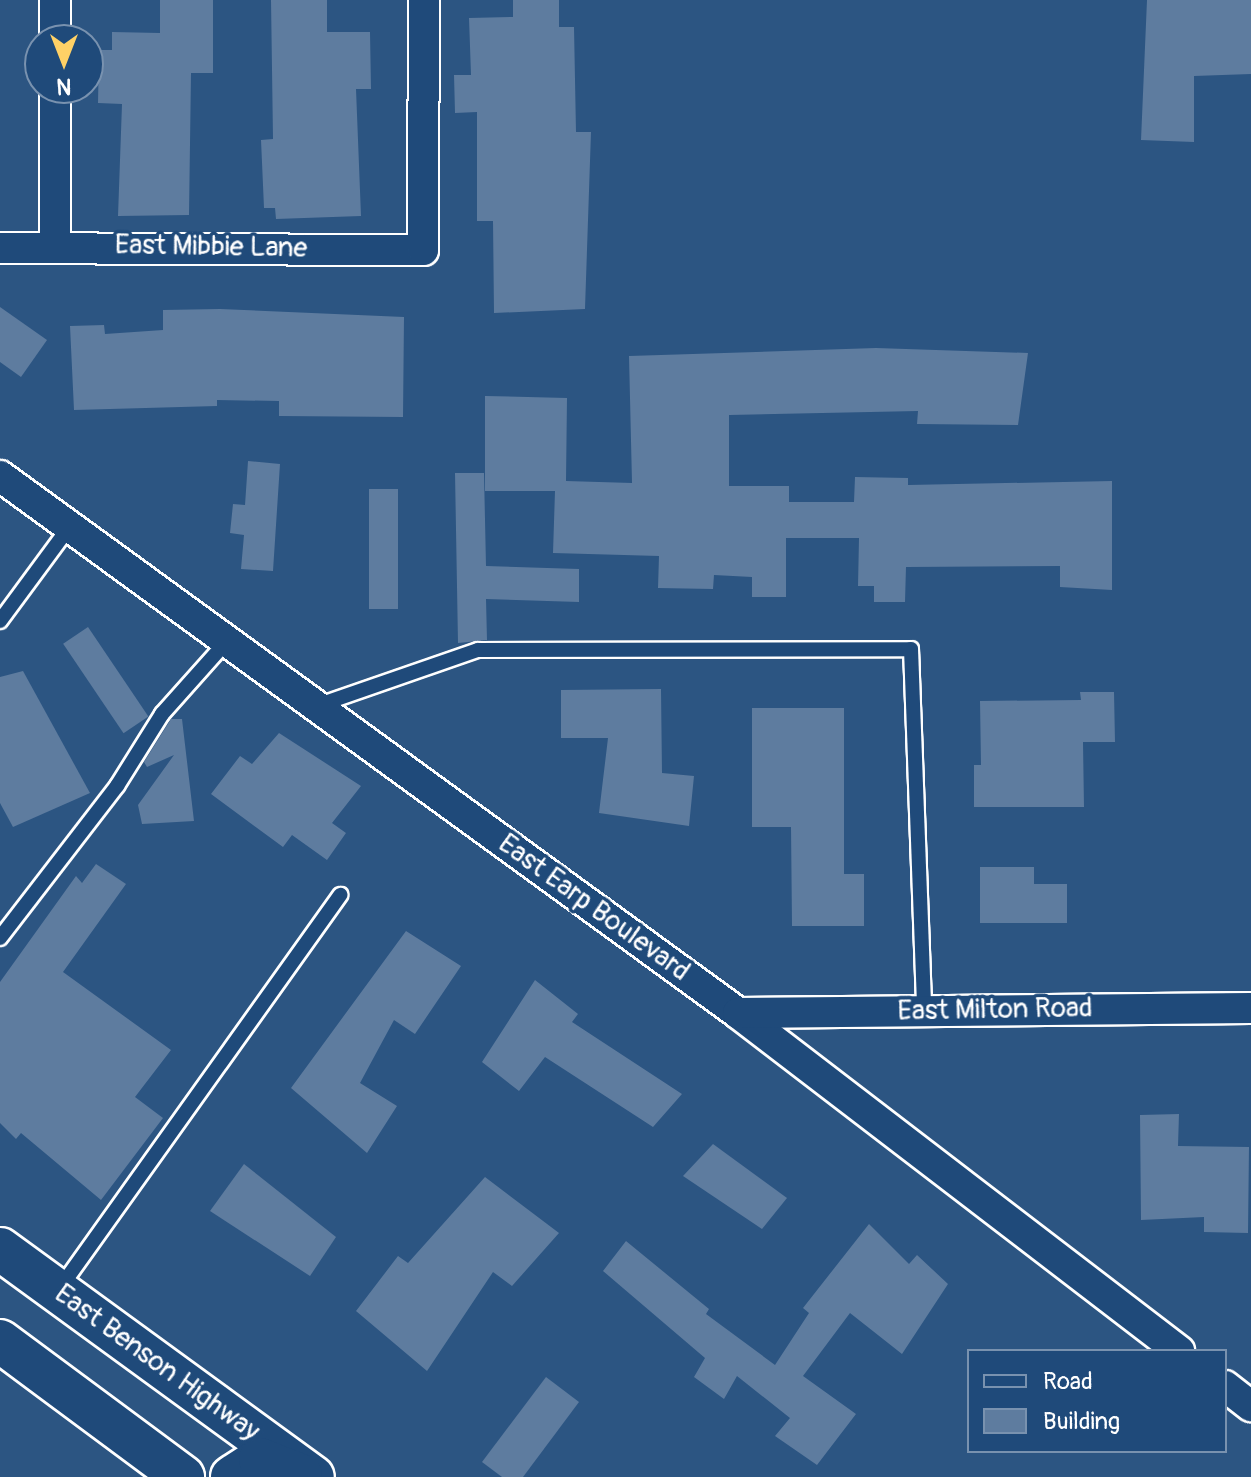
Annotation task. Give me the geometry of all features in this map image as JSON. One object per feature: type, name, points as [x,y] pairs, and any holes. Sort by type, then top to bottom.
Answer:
[{"type":"main road","name":"East Benson Highway","points":[[0,1249],[313,1477]]},
{"type":"main road","points":[[0,1341],[183,1477]]},
{"type":"main road","points":[[232,1477],[260,1459],[306,1477]]},
{"type":"street","points":[[55,0],[55,24]]},
{"type":"street","name":"East Mibbie Lane","points":[[0,248],[423,250],[424,0]]},
{"type":"street","points":[[55,104],[55,246]]},
{"type":"street","name":"East Earp Boulevard","points":[[0,476],[738,1013],[1176,1349]]},
{"type":"street","name":"East Milton Road","points":[[738,1013],[1251,1008]]},
{"type":"street","points":[[1227,1388],[1251,1406]]},
{"type":"lane","points":[[0,621],[70,526]]},
{"type":"lane","points":[[0,938],[117,786],[162,714],[227,641]]},
{"type":"lane","points":[[316,706],[478,650],[911,649],[924,1011]]},
{"type":"lane","points":[[57,1291],[340,895]]},
{"type":"building","points":[[160,0],[213,0],[213,73],[191,73],[189,215],[118,216],[122,104],[104,103],[104,50],[112,50],[112,32],[160,33]]},
{"type":"building","points":[[271,0],[327,0],[327,32],[370,32],[371,89],[356,89],[361,216],[276,219],[275,208],[264,208],[261,140],[273,139]]},
{"type":"building","points":[[513,0],[559,0],[559,27],[574,27],[576,132],[591,132],[585,309],[494,313],[493,221],[477,221],[477,112],[455,113],[454,75],[471,75],[469,18],[513,17]]},
{"type":"building","points":[[1147,0],[1251,0],[1251,74],[1194,76],[1194,142],[1141,140]]},
{"type":"building","points":[[0,307],[47,340],[21,377],[0,362]]},
{"type":"building","points":[[220,309],[404,317],[403,417],[279,416],[279,401],[217,400],[217,406],[74,410],[70,326],[104,325],[105,334],[163,330],[163,310]]},
{"type":"building","points":[[876,348],[1028,353],[1018,425],[917,424],[918,411],[729,415],[729,486],[789,486],[789,502],[854,502],[855,477],[908,478],[908,485],[1112,481],[1112,590],[1060,587],[1060,566],[906,567],[905,602],[874,602],[874,586],[858,586],[859,538],[786,538],[786,597],[752,597],[752,577],[714,575],[713,589],[658,588],[659,556],[553,553],[555,491],[485,491],[485,396],[567,398],[566,481],[632,483],[629,356]]},
{"type":"building","points":[[248,461],[280,464],[273,571],[241,569],[244,535],[230,533],[233,504],[245,505]]},
{"type":"building","points":[[455,473],[484,473],[486,566],[579,569],[579,602],[486,599],[487,640],[458,643]]},
{"type":"building","points":[[369,489],[398,489],[398,609],[369,609]]},
{"type":"building","points":[[88,627],[148,717],[124,733],[63,644]]},
{"type":"building","points":[[23,671],[90,793],[13,827],[0,803],[0,677]]},
{"type":"building","points":[[661,689],[662,773],[694,776],[689,826],[599,813],[608,738],[561,738],[561,690]]},
{"type":"building","points":[[1080,692],[1114,692],[1115,742],[1083,742],[1084,807],[974,807],[974,765],[981,765],[980,701],[1081,700]]},
{"type":"building","points":[[752,708],[844,708],[844,874],[864,874],[864,926],[792,926],[791,827],[752,827]]},
{"type":"building","points":[[171,719],[182,719],[194,821],[142,824],[138,805],[174,755],[147,767],[144,762]]},
{"type":"building","points":[[279,733],[361,786],[332,823],[346,833],[327,860],[292,835],[283,847],[211,794],[240,756],[252,764]]},
{"type":"building","points":[[96,864],[126,884],[63,972],[171,1050],[135,1097],[163,1118],[101,1200],[21,1133],[16,1139],[0,1123],[0,982],[76,876],[82,883]]},
{"type":"building","points":[[980,867],[1034,867],[1034,884],[1067,884],[1067,923],[980,923]]},
{"type":"building","points":[[406,931],[461,966],[415,1034],[394,1020],[360,1083],[397,1106],[367,1153],[291,1088]]},
{"type":"building","points":[[535,980],[578,1014],[572,1022],[682,1094],[653,1127],[545,1057],[519,1091],[482,1062]]},
{"type":"building","points":[[1179,1114],[1178,1146],[1249,1147],[1248,1233],[1204,1232],[1204,1217],[1141,1220],[1140,1115]]},
{"type":"building","points":[[713,1144],[787,1198],[762,1229],[683,1176]]},
{"type":"building","points":[[244,1164],[336,1237],[310,1276],[210,1211]]},
{"type":"building","points":[[485,1177],[559,1233],[512,1286],[493,1272],[427,1371],[356,1311],[398,1256],[408,1263]]},
{"type":"building","points":[[869,1224],[909,1264],[917,1255],[948,1284],[902,1354],[850,1313],[803,1376],[856,1414],[817,1465],[775,1436],[790,1418],[737,1376],[724,1399],[694,1377],[705,1358],[603,1271],[626,1241],[709,1309],[706,1314],[775,1365],[809,1313],[803,1308]]},
{"type":"building","points":[[546,1377],[579,1402],[523,1477],[502,1477],[482,1462]]}]
